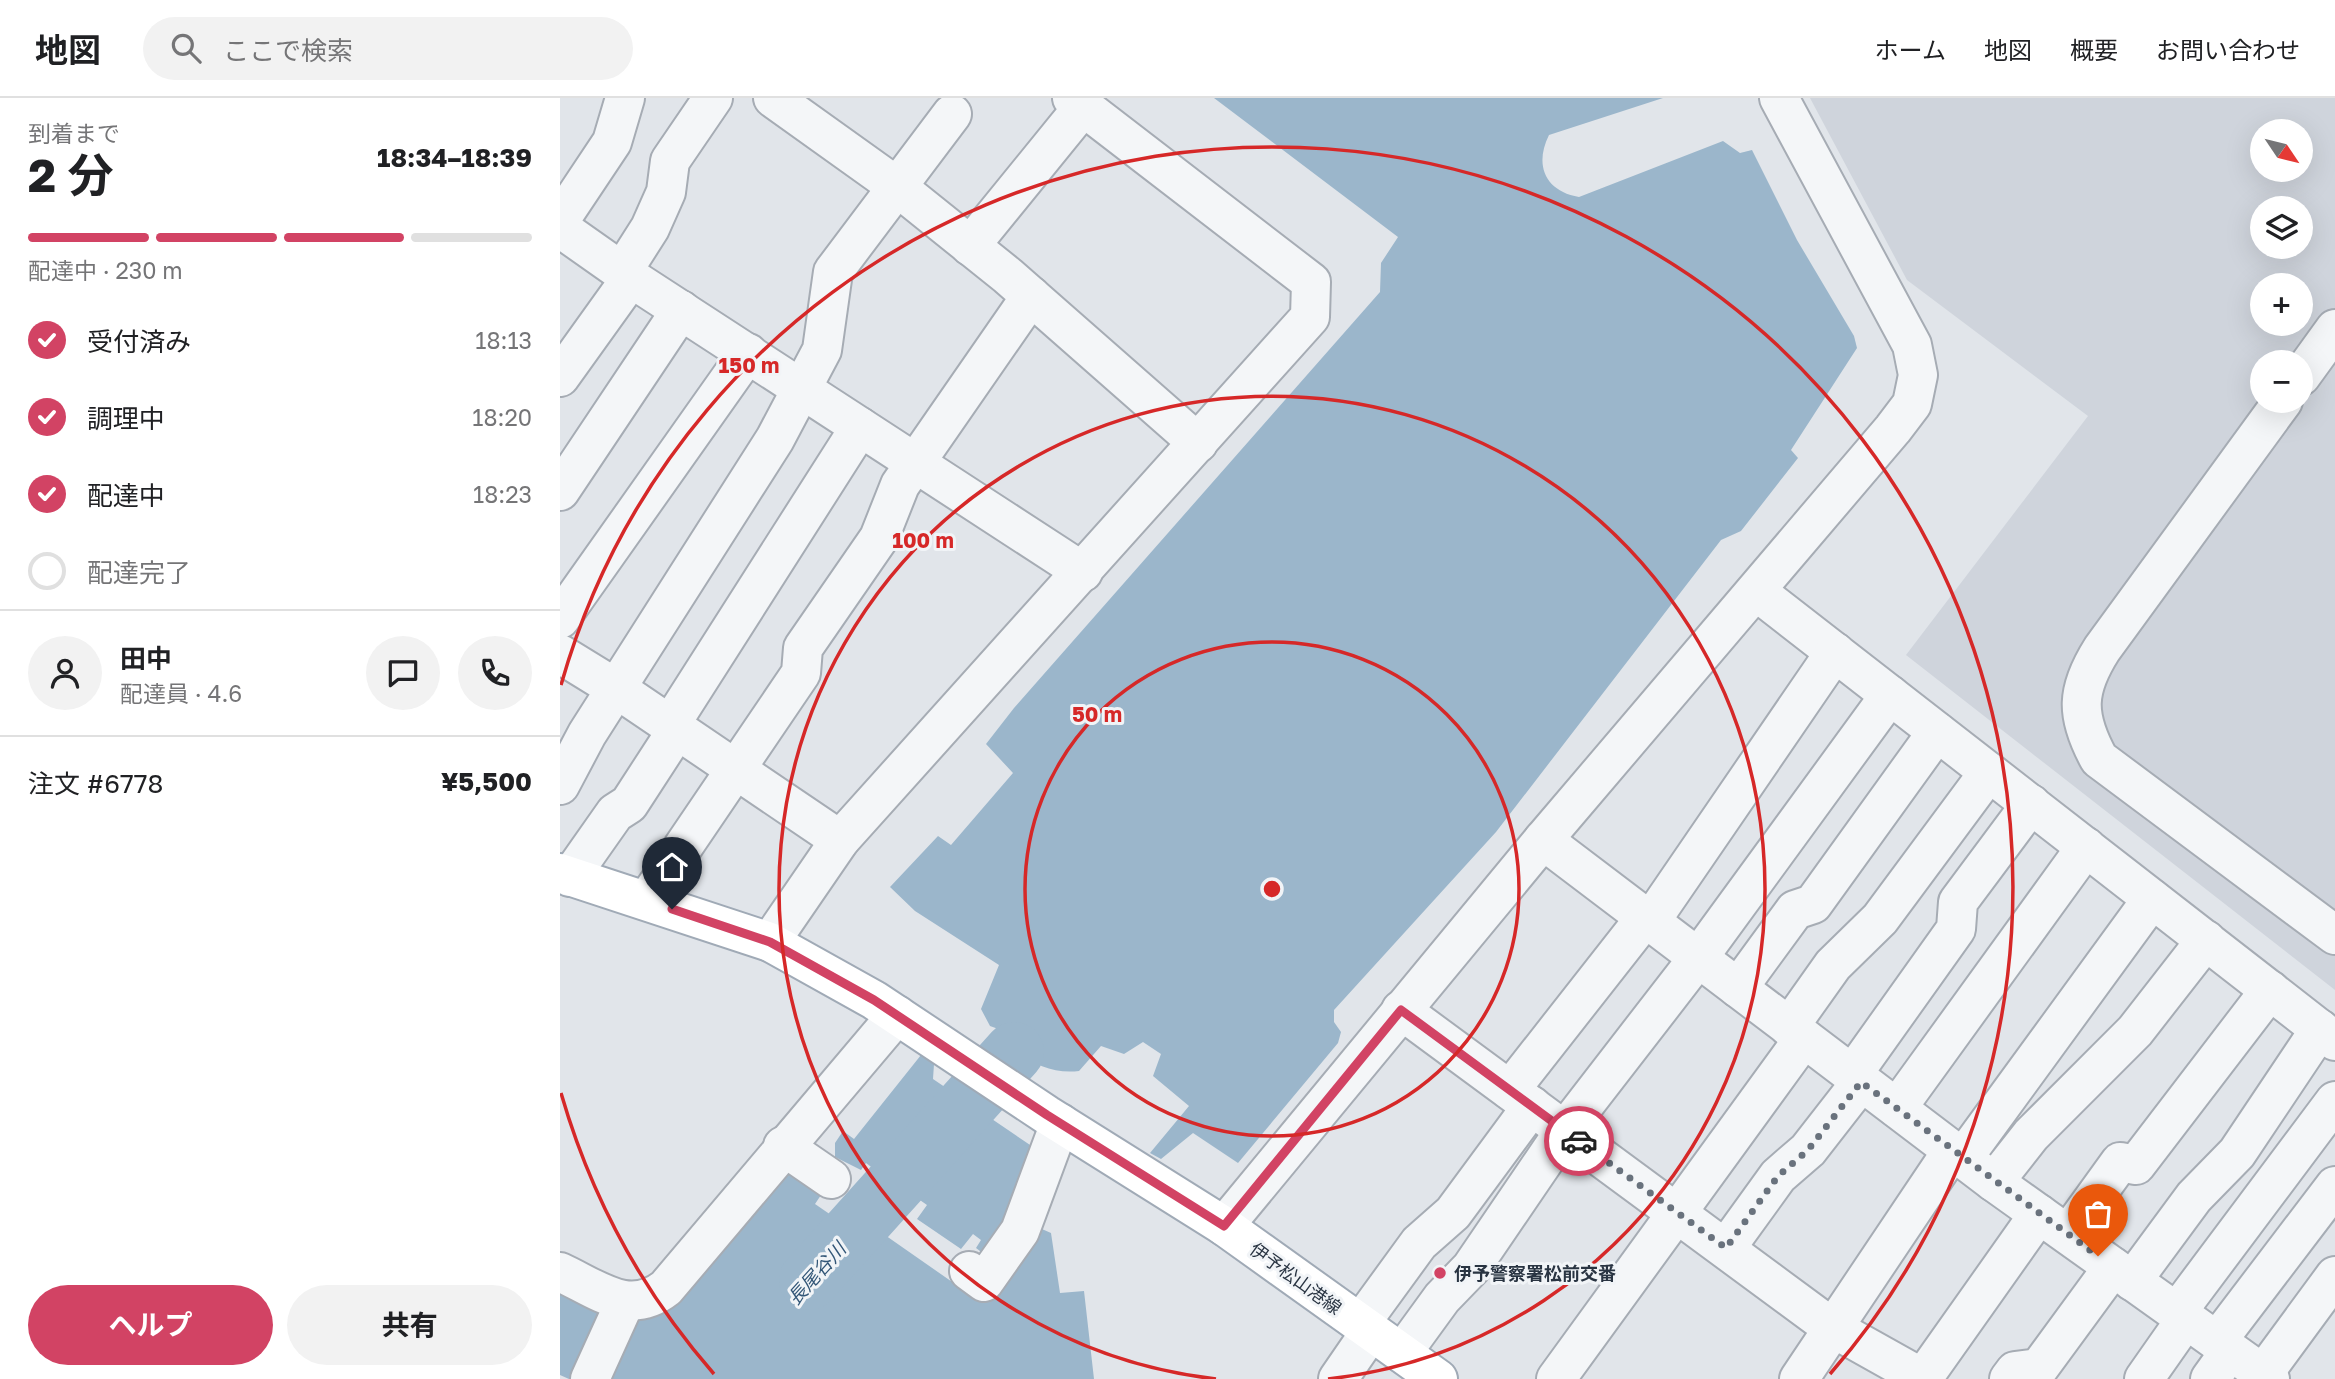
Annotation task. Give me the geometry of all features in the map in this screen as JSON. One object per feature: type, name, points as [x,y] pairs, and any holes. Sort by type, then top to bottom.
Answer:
[{"type":"main road","name":"伊予松山港線","points":[[565,875],[770,942],[897,1015],[1053,1119],[1224,1226],[1438,1379]]},
{"type":"street","points":[[625,98],[612,142],[563,234],[1083,572]]},
{"type":"street","points":[[560,377],[627,275],[666,192],[670,161],[713,98]]},
{"type":"street","points":[[773,98],[896,187],[970,246],[1198,443]]},
{"type":"street","points":[[1224,1226],[1401,1010],[1912,404],[1918,375],[1912,345],[1779,98]]},
{"type":"street","points":[[770,942],[840,840],[1310,317],[1311,282],[1078,102],[970,246]]},
{"type":"street","points":[[560,785],[587,734],[775,439],[802,389],[822,350],[833,272],[952,114]]},
{"type":"street","points":[[647,900],[802,673],[803,648],[879,538],[900,485],[1031,296]]},
{"type":"street","points":[[560,491],[681,310]]},
{"type":"street","points":[[2313,360],[2335,330]]},
{"type":"street","points":[[560,619],[748,353]]},
{"type":"street","points":[[2274,413],[2102,649],[2085,675],[2080,704],[2086,735],[2099,759],[2335,935]]},
{"type":"street","points":[[565,875],[615,813],[629,804],[860,427]]},
{"type":"street","points":[[1755,591],[2328,1035],[2237,1153],[2039,1368],[2015,1371],[2009,1379]]},
{"type":"street","points":[[1338,1379],[1419,1242],[1453,1213],[1521,1098],[1835,652]]},
{"type":"street","points":[[560,654],[617,689],[840,840]]},
{"type":"street","points":[[1402,1353],[1442,1298],[1471,1268],[1565,1130],[1698,958],[1890,695]]},
{"type":"street","points":[[1738,988],[1795,911],[1813,904],[1937,732]]},
{"type":"street","points":[[1556,1379],[1676,1212],[1796,1033],[1833,965],[1880,919],[1989,772]]},
{"type":"street","points":[[1726,1248],[1778,1176],[1808,1150],[1956,929],[1958,902],[2031,804]]},
{"type":"street","points":[[1543,841],[1994,1182],[2182,1316],[2219,1357],[2267,1376],[2335,1276]]},
{"type":"street","points":[[1897,1108],[2086,847]]},
{"type":"street","points":[[1799,1379],[1831,1327],[1958,1154],[2152,899]]},
{"type":"street","points":[[1994,1182],[2031,1135],[2135,1031],[2206,940]]},
{"type":"street","points":[[1401,1010],[1831,1327],[1917,1377],[2053,1224],[2120,1163],[2136,1166],[2270,990]]},
{"type":"street","points":[[560,1272],[623,1305],[652,1300],[666,1288],[783,1146],[897,1015]]},
{"type":"street","points":[[2144,1379],[2182,1316],[2335,1101]]},
{"type":"street","points":[[969,1271],[984,1282],[1020,1231],[1053,1119]]},
{"type":"street","points":[[783,1146],[831,1179]]},
{"type":"street","points":[[2219,1357],[2335,1186]]},
{"type":"street","points":[[590,1379],[623,1305]]},
{"type":"shaded area","points":[[1810,98],[2335,98],[2335,990],[1906,655],[2088,416],[1907,280]]},
{"type":"water","points":[[1214,98],[1663,98],[1549,135],[1543,166],[1551,183],[1567,194],[1579,197],[1723,141],[1740,153],[1752,150],[1797,240],[1854,336],[1857,348],[1791,450],[1798,458],[1741,531],[1721,540],[1496,832],[1334,1010],[1334,1022],[1341,1032],[1338,1043],[1238,1163],[1193,1133],[1161,1159],[1150,1153],[1189,1106],[1153,1076],[1161,1054],[1143,1042],[1124,1054],[1101,1046],[1079,1071],[1070,1072],[1037,1064],[1014,1052],[1015,1035],[990,1026],[981,1009],[999,965],[915,911],[890,887],[938,836],[951,845],[1013,773],[986,744],[1014,708],[1380,292],[1381,263],[1398,237]]},
{"type":"water","points":[[921,1055],[934,1064],[933,1079],[1036,1149],[988,1257],[976,1248],[981,1240],[973,1234],[961,1249],[917,1219],[927,1205],[917,1198],[908,1210],[866,1182],[874,1169],[866,1163],[861,1170],[835,1157],[835,1143],[843,1131],[854,1139]]},
{"type":"water","points":[[788,1163],[825,1189],[815,1204],[831,1215],[839,1203],[968,1293],[1035,1226],[1051,1233],[1060,1293],[1084,1291],[1094,1379],[569,1379],[560,1375],[560,1283],[630,1313]]},
{"type":"waterway","name":"長尾谷川","points":[[809,1280],[1014,1052]]},
{"type":"way so far","points":[[1579,1141],[1726,1248],[1778,1176],[1808,1150],[1861,1082],[2098,1256]]},
{"type":"place","name":"伊予警察署松前交番","points":[[1440,1273]]},
{"type":"route","points":[[672,909],[770,942],[874,1000],[1047,1115],[1224,1226],[1401,1010],[1579,1141]]}]
